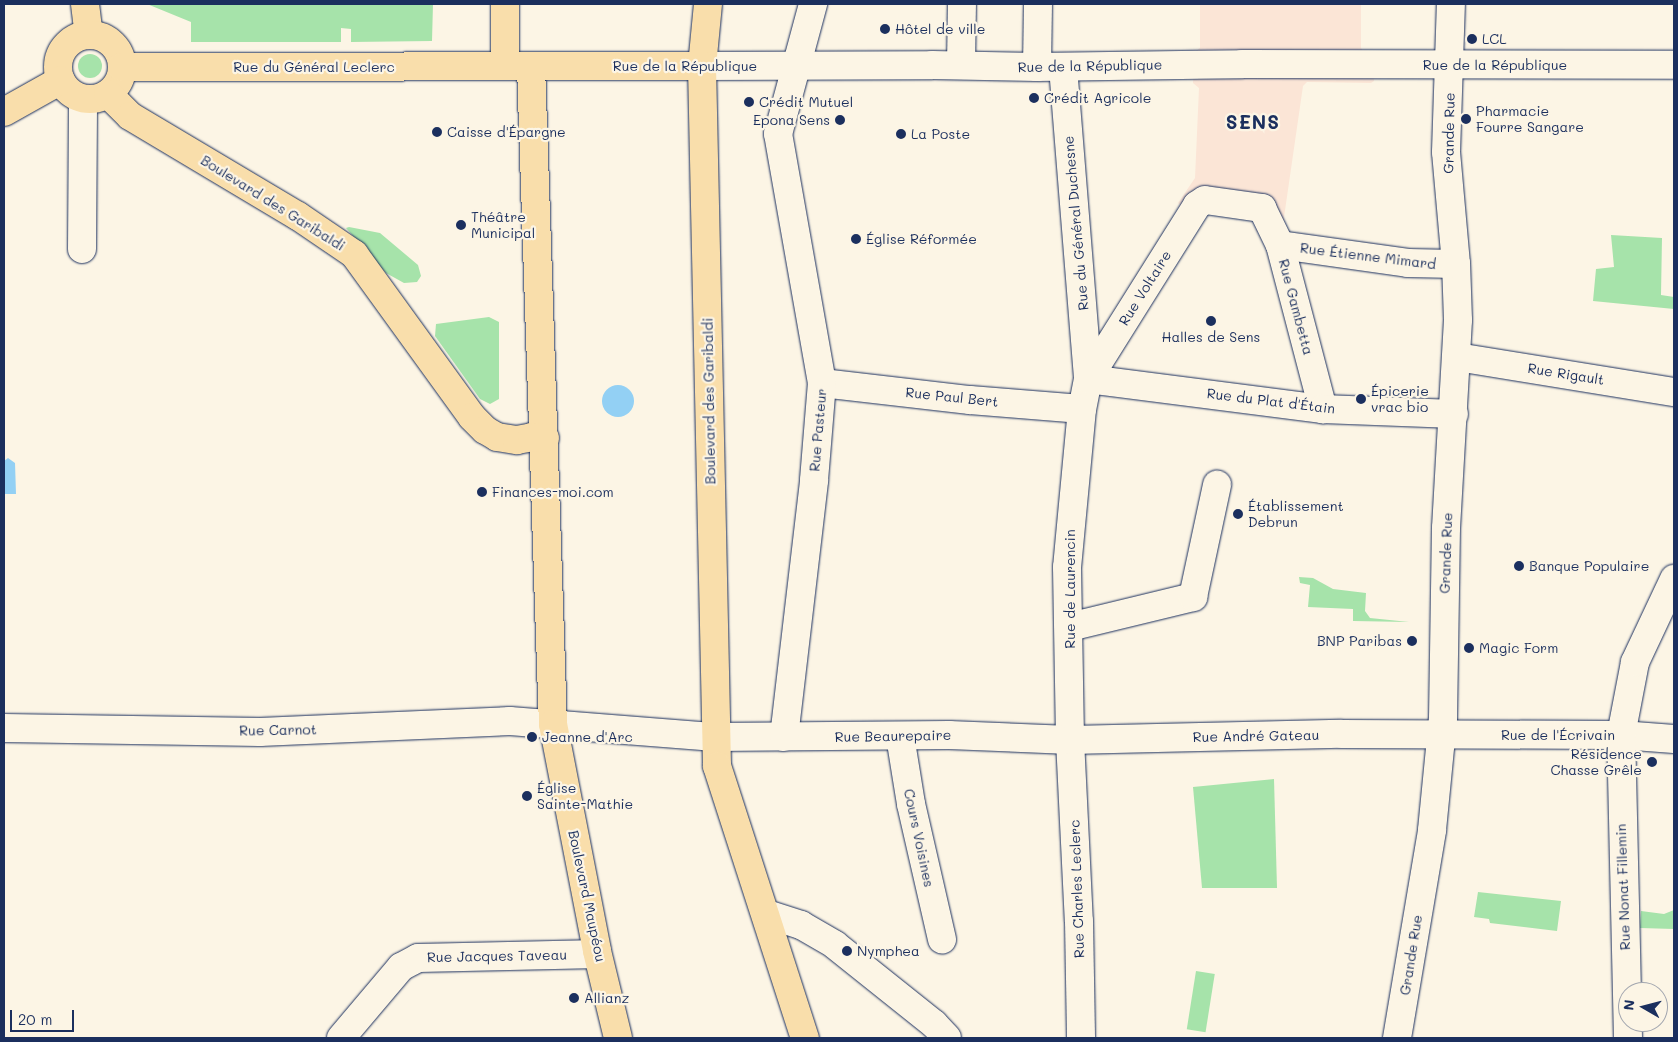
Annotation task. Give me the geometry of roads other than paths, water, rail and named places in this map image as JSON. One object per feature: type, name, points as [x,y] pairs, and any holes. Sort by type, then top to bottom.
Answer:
[{"type":"main road","points":[[85,4],[89,35]]},
{"type":"main road","points":[[505,4],[518,66],[538,293],[545,438],[550,694],[553,724]]},
{"type":"main road","name":"Boulevard des Garibaldi","points":[[708,4],[702,66],[715,737]]},
{"type":"main road","points":[[89,35],[99,36],[116,48],[122,67],[116,86],[96,96],[74,95],[61,80],[59,60],[70,43],[89,35]]},
{"type":"main road","name":"Rue de la République","points":[[518,66],[702,66]]},
{"type":"main road","name":"Rue du Général Leclerc","points":[[122,67],[518,66]]},
{"type":"main road","points":[[4,112],[61,80]]},
{"type":"main road","name":"Boulevard des Garibaldi","points":[[96,96],[298,216],[354,254],[472,417],[485,430],[498,437],[517,440],[532,437],[545,438]]},
{"type":"main road","name":"Boulevard Maupéou","points":[[553,724],[597,951],[618,1038]]},
{"type":"main road","points":[[715,737],[717,766],[806,1038]]},
{"type":"street","name":"Rue Pasteur","points":[[784,737],[814,480],[822,383],[778,134],[813,4]]},
{"type":"street","points":[[961,65],[962,4]]},
{"type":"street","name":"Rue du Général Duchesne","points":[[1038,4],[1050,67],[1088,379]]},
{"type":"street","name":"Grande Rue","points":[[1398,1038],[1432,830],[1442,734],[1446,528],[1457,357],[1456,264],[1446,152],[1451,4]]},
{"type":"street","name":"Rue de la République","points":[[702,66],[1674,65]]},
{"type":"street","points":[[82,249],[96,96]]},
{"type":"street","name":"Rue Voltaire","points":[[1088,379],[1196,206],[1205,200]]},
{"type":"street","name":"Rue Gambetta","points":[[1205,200],[1262,208],[1280,245],[1323,409]]},
{"type":"street","name":"Rue Étienne Mimard","points":[[1280,245],[1408,263],[1456,264]]},
{"type":"street","name":"Rue Rigault","points":[[1457,357],[1674,392]]},
{"type":"street","name":"Rue de Laurencin","points":[[1070,740],[1068,558],[1082,409],[1088,379]]},
{"type":"street","name":"Rue du Plat d'Étain","points":[[1088,379],[1323,409],[1454,414]]},
{"type":"street","name":"Rue Paul Bert","points":[[822,383],[970,400],[1082,409]]},
{"type":"street","points":[[1069,627],[1193,597],[1216,498]]},
{"type":"street","name":"Rue Nonat Fillemin","points":[[1628,1038],[1620,735],[1635,662],[1674,579]]},
{"type":"street","name":"Rue Carnot","points":[[4,728],[260,732],[510,721],[715,737]]},
{"type":"street","name":"Rue André Gateau","points":[[1070,740],[1342,734],[1442,734]]},
{"type":"street","name":"Rue de l'Écrivain","points":[[1442,734],[1620,735],[1674,739]]},
{"type":"street","name":"Rue Beaurepaire","points":[[715,737],[949,735],[1070,740]]},
{"type":"street","name":"Cours Voisines","points":[[900,736],[911,804],[942,939]]},
{"type":"street","name":"Rue Charles Leclerc","points":[[1070,740],[1079,921],[1081,1038]]},
{"type":"street","points":[[766,914],[801,925],[835,945],[934,1024],[947,1038]]},
{"type":"street","name":"Rue Jacques Taveau","points":[[341,1038],[401,967],[418,958],[588,954],[597,951]]},
{"type":"water","points":[[618,385],[624,386],[629,390],[633,395],[633,407],[629,412],[624,416],[618,417],[612,416],[607,412],[603,407],[602,401],[603,395],[607,390],[612,386]]},
{"type":"water","points":[[8,458],[15,463],[16,494],[4,494],[4,461]]},
{"type":"place","name":"Hôtel de ville","points":[[885,29]]},
{"type":"place","name":"LCL","points":[[1472,39]]},
{"type":"place","name":"Crédit Agricole","points":[[1034,98]]},
{"type":"place","name":"Crédit Mutuel","points":[[749,102]]},
{"type":"place","name":"Pharmacie Fourre Sangare","points":[[1466,119]]},
{"type":"place","name":"Epona Sens","points":[[840,120]]},
{"type":"place","name":"Caisse d'Épargne","points":[[437,132]]},
{"type":"place","name":"La Poste","points":[[901,134]]},
{"type":"place","name":"Théâtre Municipal","points":[[461,225]]},
{"type":"place","name":"Église Réformée","points":[[856,239]]},
{"type":"place","name":"Halles de Sens","points":[[1211,321]]},
{"type":"place","name":"Épicerie vrac bio","points":[[1361,399]]},
{"type":"place","name":"Finances-moi.com","points":[[482,492]]},
{"type":"place","name":"Établissement Debrun","points":[[1238,514]]},
{"type":"place","name":"Banque Populaire","points":[[1519,566]]},
{"type":"place","name":"BNP Paribas","points":[[1412,641]]},
{"type":"place","name":"Magic Form","points":[[1469,648]]},
{"type":"place","name":"Jeanne d'Arc","points":[[532,737]]},
{"type":"place","name":"Résidence Chasse Grêle","points":[[1652,762]]},
{"type":"place","name":"Église Sainte-Mathie","points":[[527,796]]},
{"type":"place","name":"Nymphea","points":[[847,951]]},
{"type":"place","name":"Allianz","points":[[574,998]]},
{"type":"district","name":"SENS","points":[[1253,122]]}]
